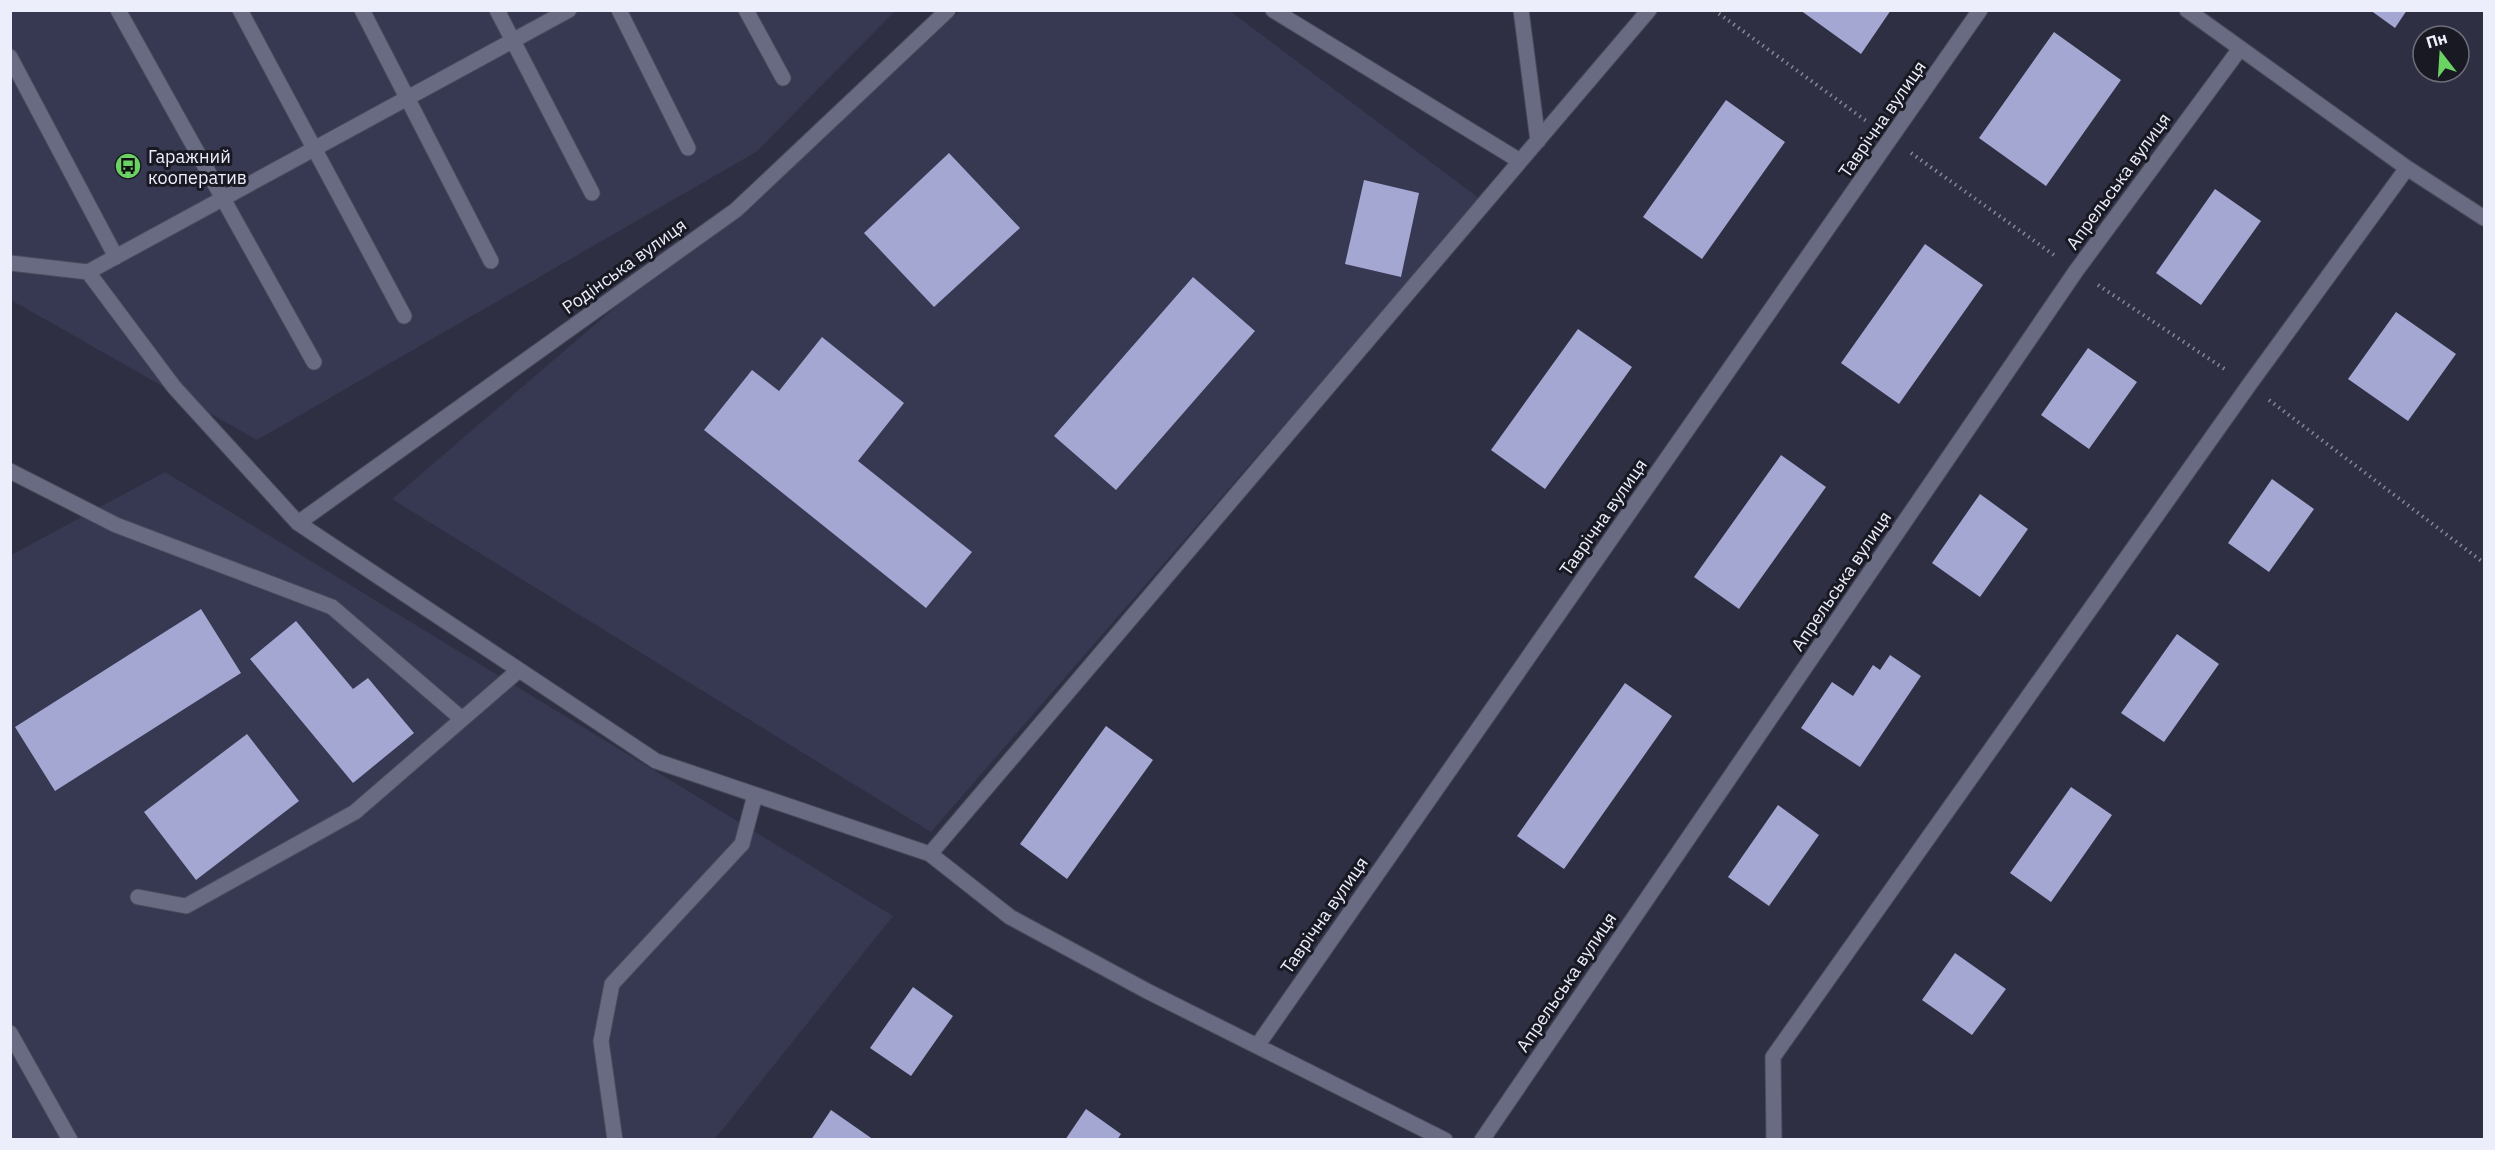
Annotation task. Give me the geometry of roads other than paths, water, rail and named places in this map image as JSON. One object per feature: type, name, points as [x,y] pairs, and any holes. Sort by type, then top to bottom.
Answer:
[{"type":"street","points":[[118,10],[314,362]]},
{"type":"street","points":[[240,10],[404,316]]},
{"type":"street","points":[[362,10],[491,261]]},
{"type":"street","points":[[497,10],[592,194]]},
{"type":"street","points":[[10,263],[88,272],[569,10]]},
{"type":"street","points":[[619,10],[688,148]]},
{"type":"street","points":[[746,10],[783,78]]},
{"type":"street","name":"Родінська вулиця","points":[[298,523],[736,210],[948,10]]},
{"type":"street","points":[[1273,10],[1520,161]]},
{"type":"street","points":[[1521,10],[1538,141]]},
{"type":"street","points":[[930,854],[1649,10]]},
{"type":"street","name":"Таврічна вулиця","points":[[1257,1046],[1980,10]]},
{"type":"street","points":[[2187,10],[2239,50],[2407,168],[2484,218]]},
{"type":"street","name":"Апрельська вулиця","points":[[1482,1140],[2076,271],[2239,50]]},
{"type":"street","points":[[10,57],[116,257]]},
{"type":"street","points":[[1774,1140],[1773,1057],[2249,385],[2407,168]]},
{"type":"street","points":[[88,272],[174,387],[298,523],[656,761],[930,854],[1010,917],[1147,991],[1445,1140]]},
{"type":"street","points":[[10,471],[116,525],[332,607],[462,719]]},
{"type":"street","points":[[138,897],[186,906],[355,812],[519,670]]},
{"type":"street","points":[[615,1140],[601,1041],[612,984],[742,844],[755,795]]},
{"type":"street","points":[[10,1033],[70,1140]]},
{"type":"place","name":"Гаражний кооператив","points":[[128,166]]}]
